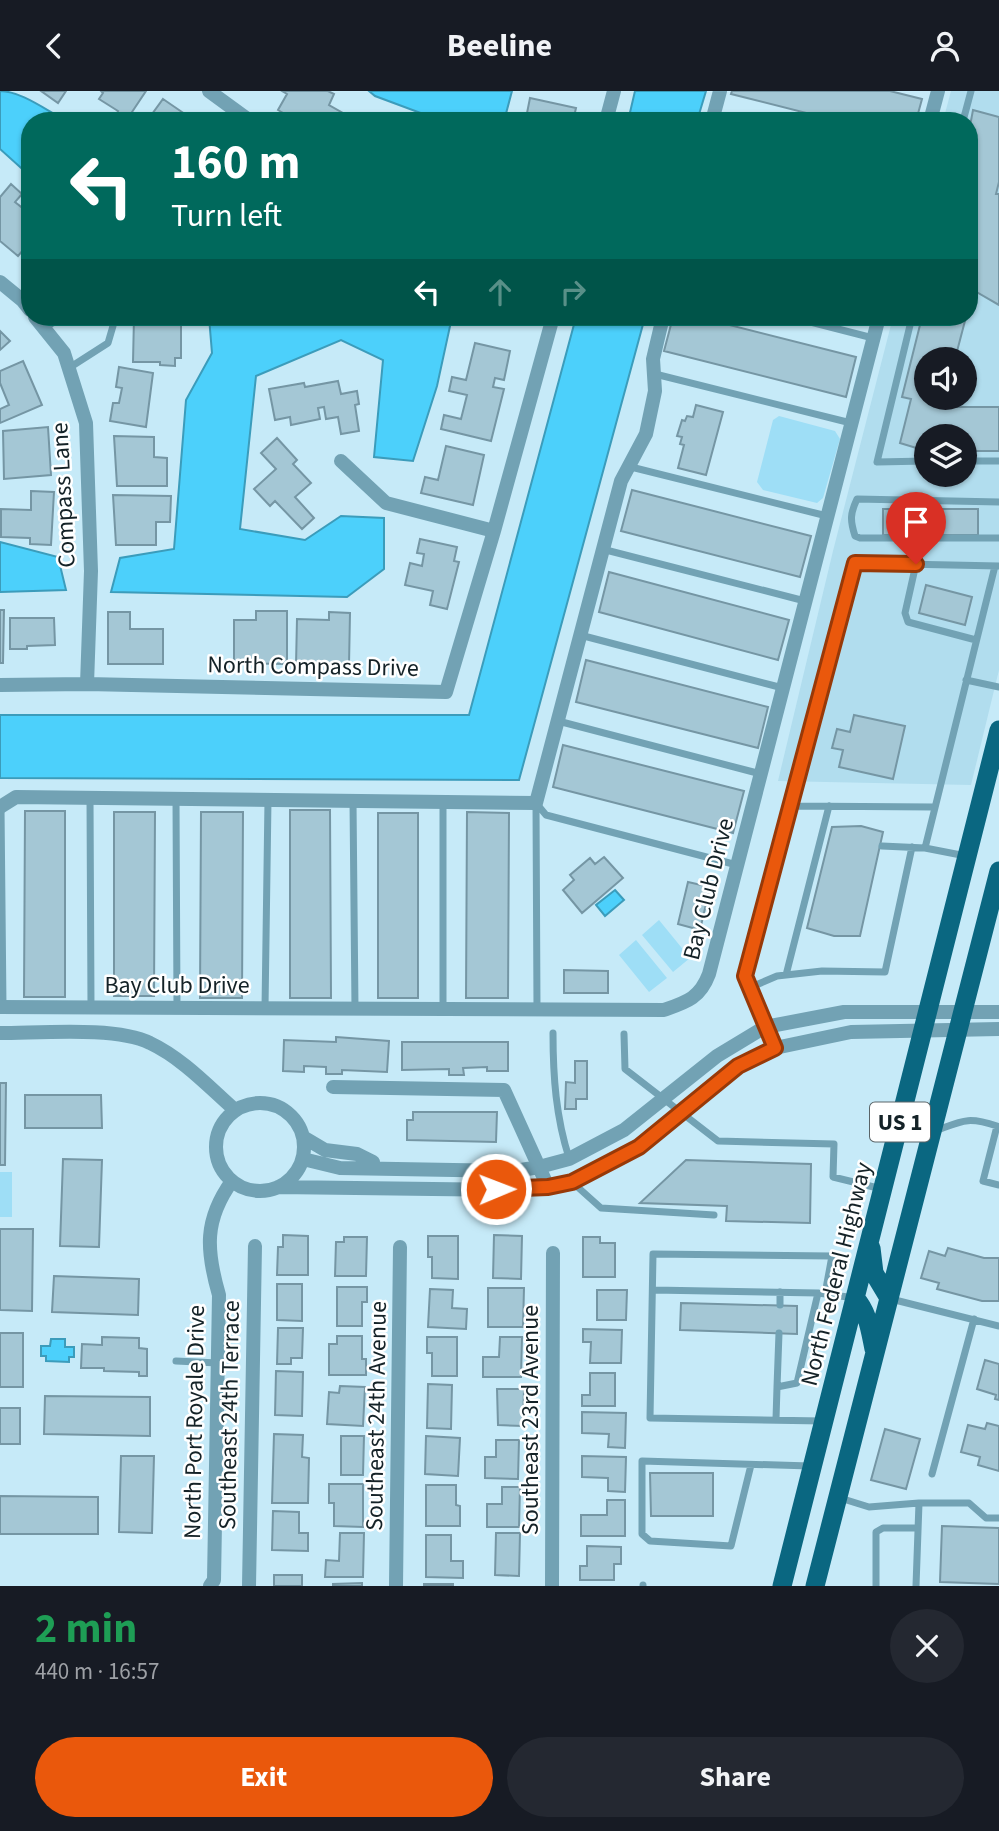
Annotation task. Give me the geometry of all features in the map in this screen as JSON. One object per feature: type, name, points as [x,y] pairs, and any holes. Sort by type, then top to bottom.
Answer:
[{"type":"main road","name":"North Federal Highway","points":[[782,1586],[999,730]]},
{"type":"main road","name":"US 1","points":[[815,1586],[999,871]]},
{"type":"main road","points":[[870,1240],[874,1273],[889,1298]]},
{"type":"main road","points":[[855,1298],[868,1318],[874,1353]]},
{"type":"street","points":[[209,91],[238,112]]},
{"type":"street","points":[[608,112],[614,91]]},
{"type":"street","points":[[714,112],[719,91]]},
{"type":"street","points":[[932,112],[938,91]]},
{"type":"street","points":[[0,282],[21,302]]},
{"type":"street","name":"Compass Lane","points":[[42,326],[64,353],[86,423],[91,571],[87,684]]},
{"type":"street","name":"North Compass Drive","points":[[0,685],[87,684],[446,692],[551,326]]},
{"type":"street","points":[[0,807],[16,797],[536,803],[621,481],[631,467],[646,434],[655,391],[653,359],[661,326]]},
{"type":"street","name":"Bay Club Drive","points":[[2,1007],[664,1010],[686,1003],[704,989],[876,326]]},
{"type":"street","points":[[341,461],[386,503],[494,531]]},
{"type":"street","points":[[304,1148],[340,1168],[514,1171],[539,1167],[569,1159],[624,1131],[717,1056],[765,1027],[844,1012],[999,1012]]},
{"type":"street","points":[[278,1187],[293,1177],[304,1148],[297,1121],[273,1104],[253,1103],[235,1110],[221,1125],[216,1145],[220,1165],[232,1181],[252,1190],[263,1191],[278,1187],[520,1190],[572,1182],[639,1147],[738,1066],[775,1048],[852,1032],[999,1029]]},
{"type":"street","points":[[0,1033],[118,1033],[150,1042],[174,1058],[235,1110]]},
{"type":"street","points":[[333,1087],[504,1090],[548,1187]]},
{"type":"street","points":[[304,1148],[331,1159],[373,1162],[394,1168]]},
{"type":"street","points":[[349,1167],[349,1188]]},
{"type":"street","name":"North Port Royale Drive","points":[[209,1586],[214,1580],[219,1295],[210,1262],[209,1239],[216,1205],[232,1181]]},
{"type":"street","name":"Southeast 24th Terrace","points":[[249,1586],[255,1245]]},
{"type":"street","name":"Southeast 24th Avenue","points":[[396,1586],[400,1247]]},
{"type":"street","name":"Southeast 23rd Avenue","points":[[552,1586],[553,1254]]},
{"type":"lane","points":[[965,112],[971,91]]},
{"type":"lane","points":[[68,368],[108,343],[113,326]]},
{"type":"lane","points":[[826,326],[873,338]]},
{"type":"lane","points":[[910,326],[877,461],[914,461]]},
{"type":"lane","points":[[654,374],[851,423]]},
{"type":"lane","points":[[977,461],[999,461]]},
{"type":"lane","points":[[631,467],[827,516]]},
{"type":"lane","points":[[999,502],[858,499],[850,521],[855,536],[860,538],[999,538]]},
{"type":"lane","points":[[602,548],[805,601]]},
{"type":"lane","points":[[775,1048],[745,976],[855,563],[997,566],[925,848]]},
{"type":"lane","points":[[916,564],[905,613],[908,622],[976,640]]},
{"type":"lane","points":[[580,635],[783,688]]},
{"type":"lane","points":[[966,680],[999,687]]},
{"type":"lane","points":[[557,721],[761,774]]},
{"type":"lane","points":[[90,797],[91,1007]]},
{"type":"lane","points":[[176,798],[177,1008]]},
{"type":"lane","points":[[265,1009],[268,800]]},
{"type":"lane","points":[[354,801],[355,1009]]},
{"type":"lane","points":[[443,801],[443,1009]]},
{"type":"lane","points":[[536,803],[546,815],[737,866]]},
{"type":"lane","points":[[536,803],[537,1010]]},
{"type":"lane","points":[[789,806],[934,807]]},
{"type":"lane","points":[[786,975],[829,806]]},
{"type":"lane","points":[[0,807],[2,1007]]},
{"type":"lane","points":[[882,846],[925,848],[967,856]]},
{"type":"lane","points":[[749,988],[776,976],[822,971],[885,972],[912,847]]},
{"type":"lane","points":[[553,1033],[553,1081],[557,1115],[569,1159]]},
{"type":"lane","points":[[624,1034],[625,1069],[718,1141],[834,1144],[833,1177],[883,1189]]},
{"type":"lane","points":[[999,1117],[983,1181],[999,1185]]},
{"type":"lane","points":[[931,1133],[965,1120],[976,1119],[996,1126]]},
{"type":"lane","points":[[572,1182],[601,1208],[714,1215]]},
{"type":"lane","points":[[778,1387],[797,1383],[832,1256],[653,1254],[650,1418],[823,1421]]},
{"type":"lane","points":[[653,1290],[780,1292],[855,1298]]},
{"type":"lane","points":[[780,1292],[780,1305]]},
{"type":"lane","points":[[889,1298],[999,1326]]},
{"type":"lane","points":[[932,1474],[974,1319]]},
{"type":"lane","points":[[776,1419],[779,1333]]},
{"type":"lane","points":[[176,1361],[218,1363]]},
{"type":"lane","points":[[751,1465],[731,1546],[650,1541],[642,1534],[642,1461],[812,1466]]},
{"type":"lane","points":[[838,1497],[869,1507],[969,1503],[986,1518],[999,1518]]},
{"type":"lane","points":[[916,1586],[919,1503]]},
{"type":"lane","points":[[876,1586],[876,1532],[883,1528],[917,1528]]},
{"type":"shaded area","points":[[951,91],[999,91],[999,670],[971,785],[778,781],[891,326],[978,326],[978,112],[945,112]]},
{"type":"shaded area","points":[[779,416],[835,431],[840,439],[823,498],[817,503],[763,490],[757,482],[773,420]]},
{"type":"shaded area","points":[[659,920],[690,958],[673,972],[642,935]]},
{"type":"shaded area","points":[[636,940],[667,978],[649,992],[619,955]]},
{"type":"shaded area","points":[[0,1172],[12,1172],[12,1217],[0,1217]]},
{"type":"water","points":[[0,91],[25,98],[51,112],[21,112],[21,168],[0,149]]},
{"type":"water","points":[[369,91],[512,91],[506,112],[418,112],[375,96]]},
{"type":"water","points":[[635,91],[706,91],[700,112],[630,112]]},
{"type":"water","points":[[210,326],[450,326],[437,386],[413,461],[374,457],[383,360],[341,340],[256,376],[240,529],[305,540],[341,516],[384,518],[384,569],[347,597],[111,592],[120,558],[174,549],[186,400],[212,353]]},
{"type":"water","points":[[574,326],[643,326],[519,780],[0,778],[0,715],[469,715]]},
{"type":"water","points":[[0,542],[58,557],[66,590],[0,592]]},
{"type":"water","points":[[615,890],[624,900],[605,916],[596,905]]},
{"type":"water","points":[[51,1339],[65,1339],[65,1347],[74,1347],[74,1357],[69,1357],[69,1362],[46,1361],[46,1356],[41,1356],[41,1346],[50,1346]]},
{"type":"building","points":[[41,91],[66,91],[58,103]]},
{"type":"building","points":[[101,91],[146,91],[132,112],[117,112],[99,99],[103,93]]},
{"type":"building","points":[[282,91],[328,91],[334,94],[329,105],[341,112],[281,112],[278,110],[287,94]]},
{"type":"building","points":[[732,91],[890,91],[922,99],[918,112],[802,112],[731,94]]},
{"type":"building","points":[[530,98],[576,108],[575,112],[527,112]]},
{"type":"building","points":[[163,99],[182,112],[154,112]]},
{"type":"building","points":[[973,110],[999,117],[999,182],[996,194],[999,194],[999,305],[978,293],[978,112]]},
{"type":"building","points":[[11,184],[21,193],[15,202],[21,207],[21,252],[18,256],[0,241],[0,197]]},
{"type":"building","points":[[134,326],[181,326],[181,358],[175,358],[175,366],[160,365],[160,362],[133,362]]},
{"type":"building","points":[[671,326],[734,326],[856,357],[846,397],[664,351]]},
{"type":"building","points":[[920,326],[964,326],[958,347],[914,347]]},
{"type":"building","points":[[0,331],[10,341],[0,350]]},
{"type":"building","points":[[475,343],[510,351],[504,380],[495,378],[493,387],[504,389],[491,441],[441,429],[444,415],[461,419],[467,395],[449,391],[452,377],[466,380]]},
{"type":"building","points":[[914,349],[914,410],[977,410],[977,407],[999,407],[999,451],[977,451],[977,424],[914,424],[914,447],[900,443],[911,399],[902,397]]},
{"type":"building","points":[[23,361],[42,405],[0,423],[0,409],[9,405],[0,383],[0,371]]},
{"type":"building","points":[[119,367],[153,373],[146,427],[110,421],[113,403],[119,403],[122,388],[116,387]]},
{"type":"building","points":[[338,381],[341,394],[357,391],[359,404],[355,405],[359,431],[341,434],[338,417],[326,419],[324,407],[318,408],[320,419],[291,425],[290,417],[275,420],[269,389],[304,383],[305,387]]},
{"type":"building","points":[[696,405],[723,412],[706,475],[678,468],[684,445],[680,444],[682,437],[677,436],[682,420],[685,421],[687,416],[693,417]]},
{"type":"building","points":[[48,427],[51,475],[4,479],[3,431]]},
{"type":"building","points":[[114,436],[154,437],[154,457],[167,458],[167,486],[117,486]]},
{"type":"building","points":[[277,438],[297,460],[293,464],[311,483],[295,497],[314,518],[302,529],[275,501],[270,506],[254,489],[276,469],[261,453]]},
{"type":"building","points":[[446,446],[484,455],[473,505],[421,493],[425,477],[438,480]]},
{"type":"building","points":[[632,490],[811,536],[800,577],[621,531]]},
{"type":"building","points":[[31,491],[54,492],[51,545],[30,544],[30,538],[1,537],[1,509],[31,510]]},
{"type":"building","points":[[113,495],[171,496],[170,522],[156,522],[156,545],[116,545]]},
{"type":"building","points":[[883,509],[978,509],[978,535],[883,535]]},
{"type":"building","points":[[420,539],[457,547],[454,561],[459,562],[447,609],[430,605],[433,591],[405,585],[410,563],[422,566],[424,554],[417,553]]},
{"type":"building","points":[[609,572],[789,620],[778,660],[599,612]]},
{"type":"building","points":[[926,585],[972,597],[965,625],[919,613]]},
{"type":"building","points":[[0,610],[4,610],[3,663],[0,663]]},
{"type":"building","points":[[256,611],[287,611],[287,664],[234,663],[234,620],[256,620]]},
{"type":"building","points":[[108,612],[130,612],[130,629],[163,629],[163,664],[108,664]]},
{"type":"building","points":[[329,612],[350,613],[349,665],[296,665],[297,619],[329,620]]},
{"type":"building","points":[[10,618],[54,618],[55,645],[10,649]]},
{"type":"building","points":[[586,660],[768,707],[758,748],[576,702]]},
{"type":"building","points":[[854,715],[905,726],[893,779],[839,767],[843,750],[832,748],[837,729],[850,732]]},
{"type":"building","points":[[563,745],[744,791],[733,833],[553,787]]},
{"type":"building","points":[[290,810],[330,810],[331,998],[290,998]]},
{"type":"building","points":[[25,811],[65,811],[65,997],[24,997]]},
{"type":"building","points":[[114,812],[155,812],[154,996],[114,996]]},
{"type":"building","points":[[201,812],[243,812],[242,998],[200,998]]},
{"type":"building","points":[[467,812],[509,813],[508,998],[466,998]]},
{"type":"building","points":[[378,813],[418,813],[418,998],[378,998]]},
{"type":"building","points":[[861,826],[883,832],[860,936],[834,936],[807,928],[832,827]]},
{"type":"building","points":[[604,857],[623,878],[582,913],[563,890],[574,880],[570,875],[590,858],[595,864]]},
{"type":"building","points":[[688,882],[710,887],[700,930],[678,924]]},
{"type":"building","points":[[564,970],[608,971],[608,993],[564,993]]},
{"type":"building","points":[[336,1037],[389,1041],[387,1072],[342,1070],[342,1074],[326,1074],[326,1067],[304,1066],[304,1072],[283,1071],[284,1040],[336,1042]]},
{"type":"building","points":[[402,1042],[508,1042],[508,1071],[487,1071],[487,1067],[463,1068],[464,1075],[449,1075],[449,1069],[402,1070]]},
{"type":"building","points":[[575,1061],[587,1061],[587,1099],[576,1099],[576,1109],[565,1109],[566,1082],[575,1083]]},
{"type":"building","points":[[0,1083],[6,1083],[5,1165],[0,1165]]},
{"type":"building","points":[[25,1095],[101,1095],[102,1128],[25,1128]]},
{"type":"building","points":[[413,1112],[497,1112],[496,1142],[407,1140],[407,1120],[413,1120]]},
{"type":"building","points":[[63,1159],[102,1160],[99,1247],[60,1246]]},
{"type":"building","points":[[686,1160],[811,1164],[810,1223],[726,1221],[727,1206],[640,1203]]},
{"type":"building","points":[[0,1229],[33,1229],[32,1311],[0,1310]]},
{"type":"building","points":[[283,1235],[308,1236],[308,1275],[277,1275],[278,1247],[283,1247]]},
{"type":"building","points":[[494,1235],[522,1236],[521,1279],[493,1278]]},
{"type":"building","points":[[428,1236],[458,1236],[458,1279],[432,1278]]},
{"type":"building","points":[[344,1237],[367,1237],[366,1276],[335,1276],[336,1242],[344,1242]]},
{"type":"building","points":[[583,1237],[600,1237],[600,1243],[615,1243],[615,1277],[583,1277]]},
{"type":"building","points":[[948,1248],[984,1258],[999,1258],[999,1301],[982,1301],[937,1289],[939,1283],[921,1278],[929,1251],[945,1256]]},
{"type":"building","points":[[54,1276],[139,1279],[138,1315],[52,1312]]},
{"type":"building","points":[[277,1284],[302,1284],[302,1321],[277,1320]]},
{"type":"building","points":[[337,1287],[367,1287],[367,1302],[362,1302],[362,1326],[337,1326]]},
{"type":"building","points":[[488,1288],[524,1288],[523,1327],[488,1327]]},
{"type":"building","points":[[430,1289],[453,1290],[452,1308],[467,1309],[466,1329],[428,1327]]},
{"type":"building","points":[[597,1290],[627,1290],[626,1320],[597,1320]]},
{"type":"building","points":[[681,1303],[797,1306],[797,1334],[680,1330]]},
{"type":"building","points":[[278,1328],[303,1328],[302,1358],[291,1358],[291,1364],[277,1364]]},
{"type":"building","points":[[583,1329],[622,1330],[621,1363],[590,1363],[591,1342],[583,1342]]},
{"type":"building","points":[[0,1333],[23,1333],[23,1387],[0,1387]]},
{"type":"building","points":[[337,1336],[362,1336],[362,1359],[366,1359],[366,1375],[329,1375],[329,1344],[337,1344]]},
{"type":"building","points":[[102,1337],[139,1338],[139,1348],[147,1349],[147,1376],[139,1376],[139,1372],[81,1368],[82,1344],[102,1345]]},
{"type":"building","points":[[427,1337],[457,1337],[457,1376],[432,1376],[432,1353],[427,1353]]},
{"type":"building","points":[[500,1337],[522,1337],[521,1377],[483,1377],[483,1357],[499,1357]]},
{"type":"building","points":[[985,1360],[999,1364],[999,1400],[995,1399],[996,1395],[977,1389]]},
{"type":"building","points":[[276,1371],[303,1372],[302,1416],[275,1415]]},
{"type":"building","points":[[590,1373],[615,1373],[615,1406],[582,1406],[582,1395],[590,1395]]},
{"type":"building","points":[[428,1384],[452,1385],[451,1429],[427,1428]]},
{"type":"building","points":[[340,1386],[365,1387],[363,1426],[327,1424],[329,1392],[339,1393]]},
{"type":"building","points":[[497,1389],[524,1389],[523,1426],[498,1425]]},
{"type":"building","points":[[45,1396],[150,1397],[150,1436],[44,1434]]},
{"type":"building","points":[[0,1408],[20,1408],[20,1444],[0,1444]]},
{"type":"building","points":[[582,1412],[626,1413],[625,1448],[608,1447],[609,1434],[582,1433]]},
{"type":"building","points":[[987,1423],[999,1426],[999,1471],[978,1465],[980,1457],[961,1452],[968,1425],[985,1429]]},
{"type":"building","points":[[885,1429],[920,1439],[906,1489],[871,1480]]},
{"type":"building","points":[[274,1434],[303,1435],[302,1457],[309,1458],[308,1503],[272,1503]]},
{"type":"building","points":[[341,1436],[364,1436],[363,1475],[341,1475]]},
{"type":"building","points":[[426,1436],[460,1438],[458,1476],[425,1474]]},
{"type":"building","points":[[496,1440],[519,1440],[518,1479],[485,1478],[485,1457],[496,1457]]},
{"type":"building","points":[[121,1456],[154,1456],[152,1533],[119,1532]]},
{"type":"building","points":[[582,1456],[626,1457],[625,1492],[608,1491],[608,1478],[582,1477]]},
{"type":"building","points":[[650,1473],[713,1473],[713,1516],[651,1516]]},
{"type":"building","points":[[329,1484],[363,1484],[363,1527],[334,1526],[334,1503],[329,1503]]},
{"type":"building","points":[[426,1485],[456,1485],[460,1526],[426,1526]]},
{"type":"building","points":[[502,1487],[520,1487],[519,1527],[487,1527],[487,1504],[502,1504]]},
{"type":"building","points":[[0,1496],[98,1497],[98,1534],[0,1534]]},
{"type":"building","points":[[607,1500],[625,1500],[625,1536],[581,1536],[581,1515],[607,1515]]},
{"type":"building","points":[[273,1511],[299,1512],[299,1533],[308,1533],[308,1551],[272,1550]]},
{"type":"building","points":[[942,1526],[999,1528],[999,1584],[940,1582]]},
{"type":"building","points":[[340,1533],[364,1533],[363,1577],[325,1577],[326,1560],[339,1561]]},
{"type":"building","points":[[496,1533],[520,1533],[519,1576],[495,1575]]},
{"type":"building","points":[[426,1535],[451,1535],[451,1561],[463,1561],[463,1578],[426,1577]]},
{"type":"building","points":[[587,1546],[621,1547],[621,1564],[614,1564],[614,1580],[580,1580],[580,1566],[587,1566]]},
{"type":"building","points":[[274,1575],[302,1575],[302,1586],[274,1586]]},
{"type":"building","points":[[362,1583],[362,1586],[333,1586],[333,1584]]},
{"type":"building","points":[[453,1584],[453,1586],[424,1586]]},
{"type":"route","points":[[496,1189],[520,1190],[572,1182],[639,1147],[738,1066],[775,1048],[745,976],[855,563],[916,564]]}]
